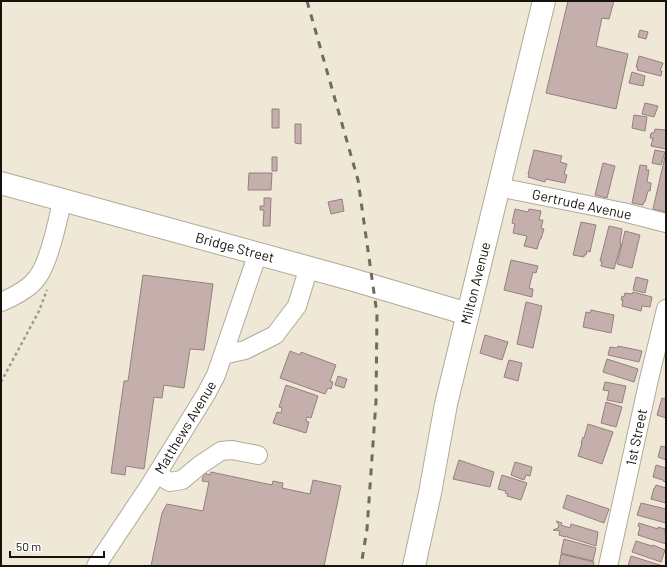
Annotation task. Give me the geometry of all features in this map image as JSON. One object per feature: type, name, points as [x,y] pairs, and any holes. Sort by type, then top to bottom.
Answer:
[{"type":"main road","name":"Milton Avenue","points":[[414,566],[430,493],[446,404],[544,1]]},
{"type":"main road","name":"Bridge Street","points":[[1,183],[308,267],[468,314]]},
{"type":"street","name":"Gertrude Avenue","points":[[498,186],[623,212],[666,223]]},
{"type":"street","points":[[1,302],[28,287],[38,277],[46,259],[61,206],[65,201]]},
{"type":"street","name":"Matthews Avenue","points":[[96,566],[157,474],[216,375],[258,253]]},
{"type":"street","points":[[223,355],[245,350],[275,335],[297,306],[308,267]]},
{"type":"street","name":"1st Street","points":[[608,566],[647,387],[666,309]]},
{"type":"street","points":[[157,474],[170,482],[182,480],[220,451],[232,450],[258,455]]},
{"type":"building","points":[[568,1],[614,1],[609,19],[602,18],[596,46],[628,54],[616,109],[546,93]]},
{"type":"building","points":[[640,30],[648,32],[646,39],[638,37]]},
{"type":"building","points":[[639,56],[663,63],[660,71],[662,71],[661,76],[637,70],[638,67],[636,67]]},
{"type":"building","points":[[632,72],[645,76],[643,86],[629,83]]},
{"type":"building","points":[[645,103],[658,106],[654,117],[642,114]]},
{"type":"building","points":[[272,109],[279,109],[279,128],[272,128]]},
{"type":"building","points":[[634,115],[647,117],[645,131],[632,128]]},
{"type":"building","points":[[295,124],[301,124],[301,144],[295,143]]},
{"type":"building","points":[[655,129],[666,130],[666,149],[651,146],[653,138],[650,138],[651,133],[654,133]]},
{"type":"building","points":[[534,150],[562,156],[560,162],[567,164],[564,174],[567,175],[565,183],[546,179],[545,182],[528,177]]},
{"type":"building","points":[[655,150],[665,152],[661,165],[652,163]]},
{"type":"building","points":[[666,152],[666,212],[653,209]]},
{"type":"building","points":[[272,157],[277,157],[277,171],[272,171]]},
{"type":"building","points":[[603,163],[615,166],[607,198],[595,195]]},
{"type":"building","points":[[640,165],[647,166],[646,170],[649,170],[647,182],[651,183],[650,191],[648,191],[643,205],[632,203]]},
{"type":"building","points":[[249,173],[272,173],[271,190],[248,190]]},
{"type":"building","points":[[264,198],[271,198],[270,226],[263,226],[264,210],[260,210],[260,206],[264,206]]},
{"type":"building","points":[[342,199],[344,211],[331,214],[328,202]]},
{"type":"building","points":[[515,209],[528,212],[529,209],[541,211],[539,220],[543,220],[541,228],[544,229],[537,249],[524,246],[527,236],[513,233],[515,224],[512,223]]},
{"type":"building","points":[[581,222],[596,225],[590,252],[587,251],[584,257],[573,255]]},
{"type":"building","points":[[609,226],[622,229],[621,244],[614,269],[601,266],[602,261],[600,261]]},
{"type":"building","points":[[625,231],[640,235],[632,268],[617,264]]},
{"type":"building","points":[[511,260],[538,266],[536,273],[533,272],[529,288],[533,289],[532,297],[504,290]]},
{"type":"building","points":[[143,275],[213,284],[204,350],[190,349],[184,388],[164,385],[162,398],[154,397],[144,469],[126,466],[125,475],[111,473],[124,381],[128,381]]},
{"type":"building","points":[[636,277],[648,280],[645,293],[633,290]]},
{"type":"building","points":[[633,292],[652,297],[650,307],[642,306],[641,311],[622,306],[622,296],[624,297],[625,293],[632,294]]},
{"type":"building","points":[[526,302],[542,306],[533,348],[517,344]]},
{"type":"building","points":[[591,310],[614,315],[611,333],[583,327],[586,312],[590,313]]},
{"type":"building","points":[[485,335],[508,342],[502,360],[480,353]]},
{"type":"building","points":[[618,346],[642,351],[639,362],[608,355],[610,347],[617,348]]},
{"type":"building","points":[[290,351],[300,355],[301,352],[336,365],[330,381],[333,382],[331,389],[328,388],[325,394],[280,378]]},
{"type":"building","points":[[607,359],[638,369],[634,382],[603,372]]},
{"type":"building","points":[[509,360],[522,363],[518,381],[504,377]]},
{"type":"building","points":[[338,376],[347,379],[344,388],[335,385]]},
{"type":"building","points":[[605,382],[626,386],[622,403],[607,400],[609,391],[603,390]]},
{"type":"building","points":[[286,385],[318,396],[311,418],[307,417],[306,421],[309,422],[306,433],[273,423],[277,412],[281,413],[282,408],[279,407]]},
{"type":"building","points":[[666,395],[666,418],[657,415],[662,398],[665,399]]},
{"type":"building","points":[[606,402],[622,407],[616,427],[601,423]]},
{"type":"building","points":[[588,424],[613,432],[602,464],[578,456]]},
{"type":"building","points":[[661,446],[666,447],[666,460],[658,457]]},
{"type":"building","points":[[459,460],[494,472],[490,487],[453,479]]},
{"type":"building","points":[[515,462],[532,467],[530,476],[526,475],[524,480],[511,475]]},
{"type":"building","points":[[656,465],[666,468],[666,482],[653,477]]},
{"type":"building","points":[[211,472],[272,485],[273,481],[283,483],[282,488],[310,494],[313,480],[341,486],[324,566],[151,566],[162,513],[167,504],[203,511],[209,482],[202,481],[204,473],[210,475]]},
{"type":"building","points":[[502,475],[527,483],[521,500],[507,496],[508,494],[505,493],[506,491],[498,489]]},
{"type":"building","points":[[656,485],[666,488],[666,503],[651,499]]},
{"type":"building","points":[[567,495],[609,509],[604,523],[563,508]]},
{"type":"building","points":[[641,503],[666,509],[666,523],[637,515]]},
{"type":"building","points":[[556,521],[562,523],[561,525],[570,528],[571,524],[598,532],[596,546],[567,536],[565,537],[559,535],[560,531],[553,530],[558,528],[559,525]]},
{"type":"building","points":[[639,523],[658,529],[658,527],[665,529],[666,544],[638,535],[640,527],[638,526]]},
{"type":"building","points":[[564,539],[596,548],[593,561],[561,553]]},
{"type":"building","points":[[636,541],[652,546],[653,545],[665,550],[661,562],[632,552]]},
{"type":"building","points":[[561,554],[594,562],[593,566],[559,566]]},
{"type":"building","points":[[631,556],[663,566],[628,566]]},
{"type":"railway","points":[[307,1],[358,180],[377,314],[376,401],[367,529],[361,566]]}]
